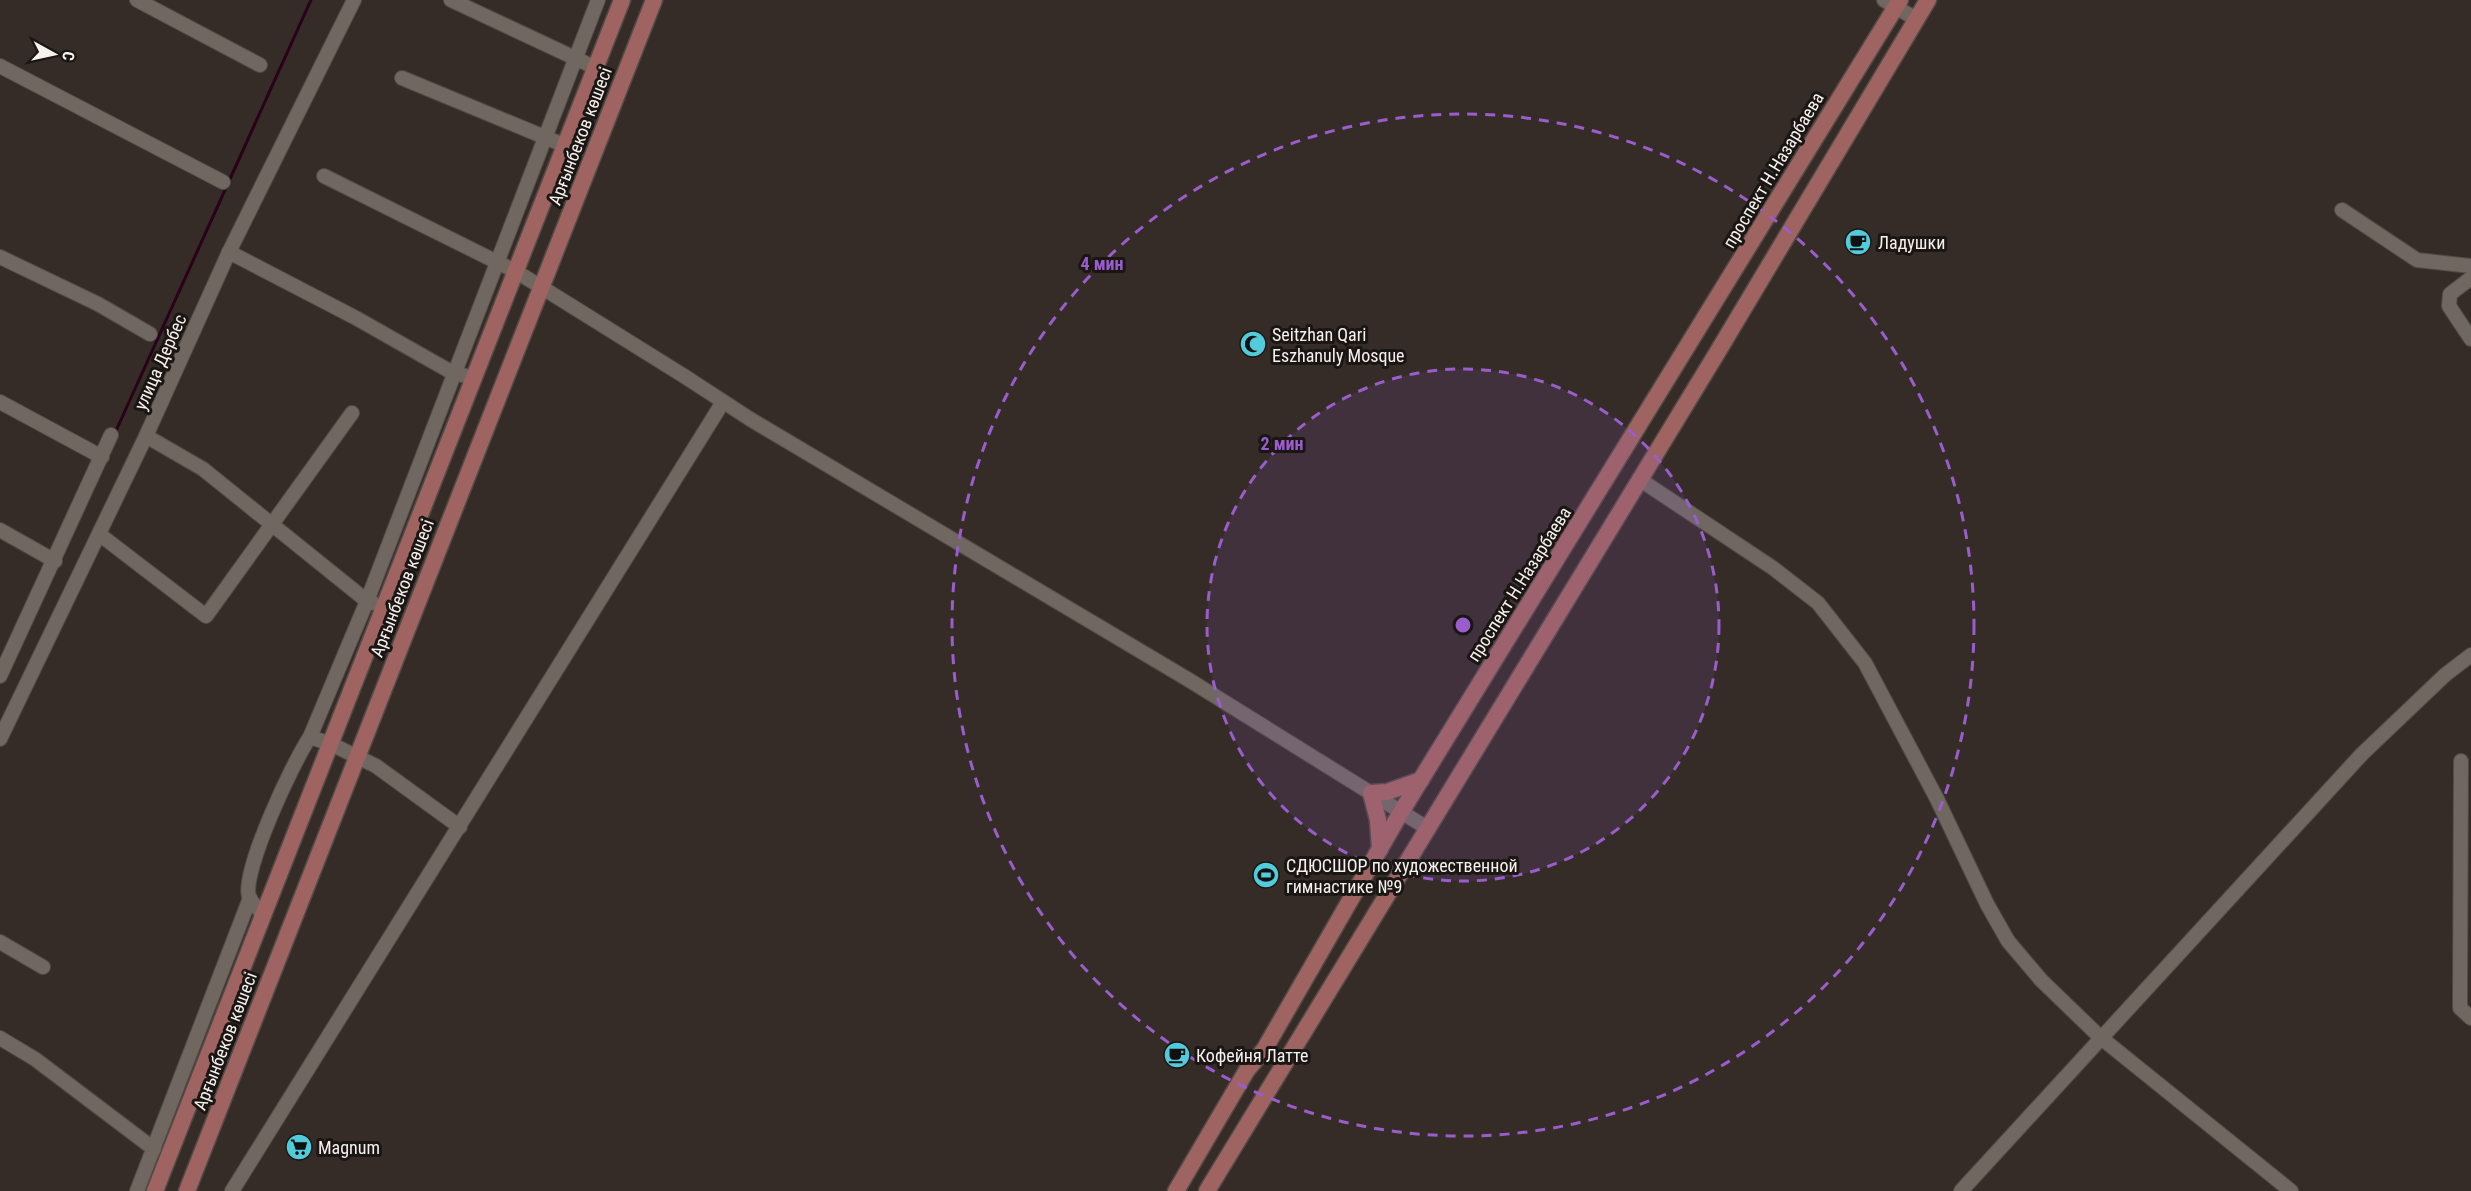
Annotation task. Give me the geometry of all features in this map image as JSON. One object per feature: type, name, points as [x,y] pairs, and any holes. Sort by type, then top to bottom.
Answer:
[{"type":"main road","name":"Арғынбеков көшесі","points":[[155,1191],[386,607],[622,0]]},
{"type":"main road","name":"Арғынбеков көшесі","points":[[187,1191],[654,0]]},
{"type":"main road","points":[[1207,1191],[1717,353],[1928,0]]},
{"type":"main road","name":"проспект Н.Назарбаева","points":[[1176,1191],[1247,1070],[1264,1050],[1401,812],[1894,2]]},
{"type":"main road","points":[[1380,849],[1378,820],[1371,793],[1387,792],[1421,780]]},
{"type":"street","points":[[137,0],[260,65]]},
{"type":"street","name":"улица Дербес","points":[[0,739],[146,436],[230,252],[354,0]]},
{"type":"street","points":[[451,0],[594,68]]},
{"type":"street","points":[[137,1191],[250,898],[248,884],[252,866],[293,766],[310,737],[367,600],[598,0]]},
{"type":"street","points":[[1894,2],[1916,19]]},
{"type":"street","points":[[0,66],[223,182]]},
{"type":"street","points":[[402,78],[566,146]]},
{"type":"street","points":[[324,176],[517,272],[723,402],[1190,680],[1428,828]]},
{"type":"street","points":[[2342,210],[2417,260],[2471,266]]},
{"type":"street","points":[[230,252],[356,318],[453,373],[475,378]]},
{"type":"street","points":[[0,257],[98,304],[150,334]]},
{"type":"street","points":[[2471,278],[2450,294],[2448,300],[2471,339]]},
{"type":"street","points":[[0,402],[102,457]]},
{"type":"street","points":[[232,1191],[723,402]]},
{"type":"street","points":[[99,534],[206,616],[352,413]]},
{"type":"street","points":[[1,673],[55,561],[111,435]]},
{"type":"street","points":[[146,436],[203,469],[367,600],[386,607]]},
{"type":"street","points":[[1639,479],[1773,568],[1818,603],[1865,663],[2008,941],[2041,980],[2100,1037],[2291,1191]]},
{"type":"street","points":[[0,530],[55,561]]},
{"type":"street","points":[[1961,1191],[2362,754],[2445,675],[2471,655]]},
{"type":"street","points":[[310,737],[331,744],[376,766],[459,827]]},
{"type":"street","points":[[2461,761],[2460,1008],[2471,1018]]},
{"type":"street","points":[[250,898],[264,915]]},
{"type":"street","points":[[0,942],[43,967]]},
{"type":"street","points":[[0,1038],[35,1059],[153,1149]]},
{"type":"waterway","points":[[115,433],[311,0]]},
{"type":"place","name":"Ладушки","points":[[1858,242]]},
{"type":"place","name":"Seitzhan Qari Eszhanuly Mosque","points":[[1253,344]]},
{"type":"place","name":"СДЮСШОР по художественной гимнастике №9","points":[[1266,875]]},
{"type":"place","name":"Кофейня Латте","points":[[1177,1055]]},
{"type":"place","name":"Magnum","points":[[299,1147]]}]
